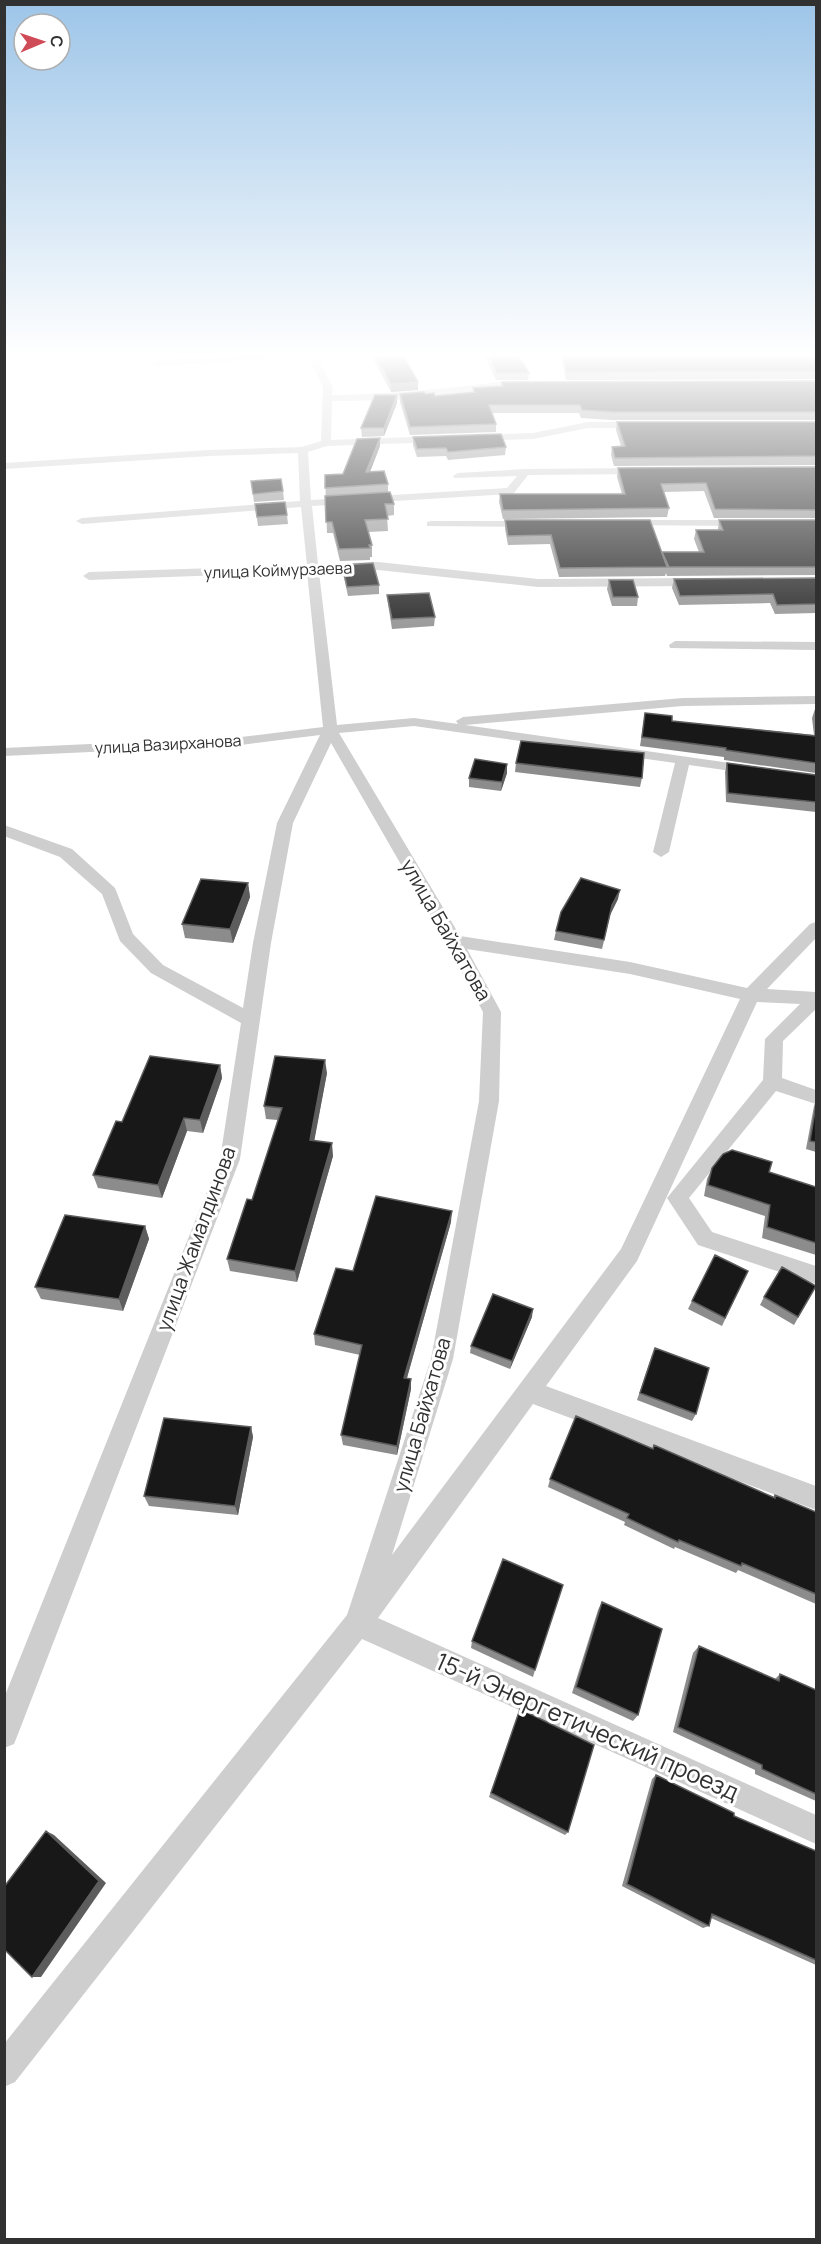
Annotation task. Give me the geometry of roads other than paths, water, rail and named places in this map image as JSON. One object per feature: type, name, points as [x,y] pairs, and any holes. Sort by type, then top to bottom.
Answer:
[{"type":"street","points":[[4,466],[103,460]]},
{"type":"street","points":[[304,460],[330,730],[414,722],[772,772]]},
{"type":"street","points":[[458,476],[525,472],[654,471]]},
{"type":"street","points":[[82,521],[306,503],[510,491],[525,472]]},
{"type":"street","points":[[606,524],[758,523]]},
{"type":"street","points":[[431,524],[548,524]]},
{"type":"street","name":"улица Коймурзаева","points":[[89,576],[378,566],[538,583],[712,582]]},
{"type":"street","points":[[675,645],[816,646]]},
{"type":"street","points":[[429,724],[683,702],[816,700]]},
{"type":"street","name":"улица Вазирханова","points":[[4,752],[241,741],[330,730]]},
{"type":"street","name":"улица Байхатова","points":[[330,730],[454,941],[492,1012],[489,1101],[442,1359],[358,1623]]},
{"type":"street","name":"улица Жамалдинова","points":[[4,1734],[230,1159],[262,943],[285,823],[330,730]]},
{"type":"street","points":[[661,852],[683,760]]},
{"type":"street","points":[[4,831],[66,853],[109,892],[126,937],[157,969],[250,1020]]},
{"type":"street","points":[[629,1255],[750,995],[816,928]]},
{"type":"street","points":[[454,941],[630,968],[750,995],[816,998]]},
{"type":"street","points":[[4,2071],[358,1623],[629,1255],[772,1082],[774,1039],[816,998]]},
{"type":"street","points":[[772,1082],[816,1097]]},
{"type":"street","points":[[677,1198],[705,1239],[816,1275]]},
{"type":"street","points":[[529,1391],[816,1498]]},
{"type":"street","name":"15-й Энергетический проезд","points":[[358,1623],[816,1830]]}]
